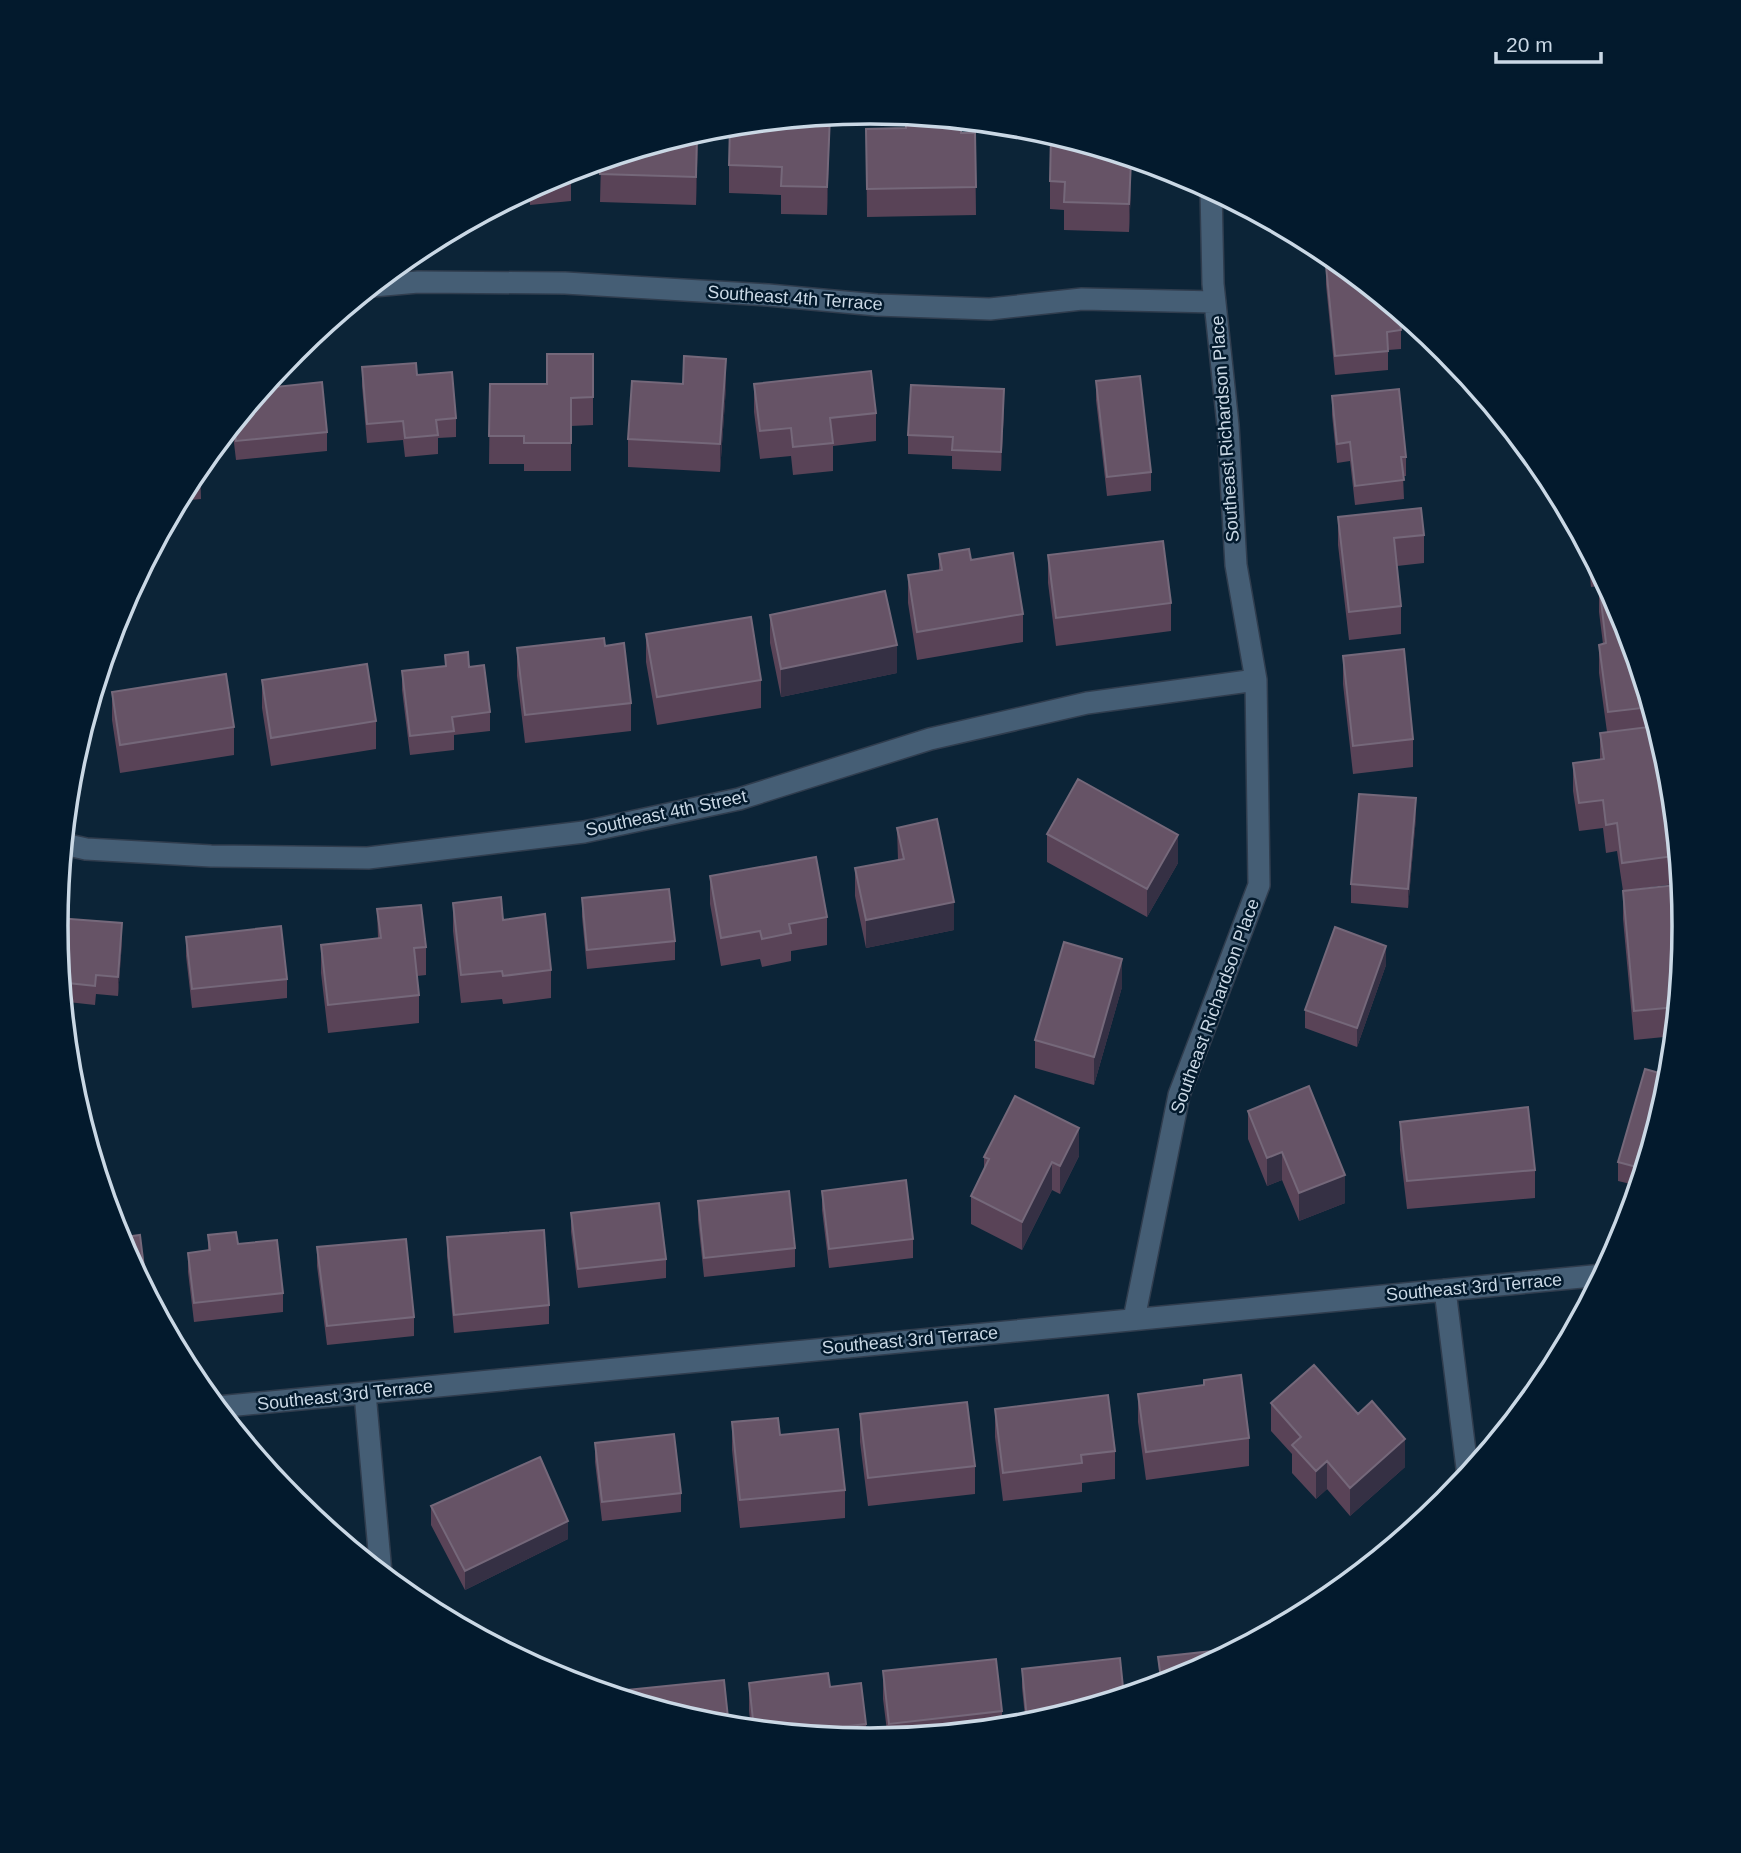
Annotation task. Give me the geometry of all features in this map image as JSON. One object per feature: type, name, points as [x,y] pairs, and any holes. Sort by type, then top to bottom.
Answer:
[{"type":"street","name":"Southeast Richardson Place","points":[[1134,1319],[1179,1095],[1259,885],[1256,680],[1236,565],[1228,425],[1215,302],[1211,201]]},
{"type":"street","name":"Southeast 4th Terrace","points":[[390,285],[418,282],[565,283],[768,295],[877,305],[990,309],[1082,299],[1215,302]]},
{"type":"street","name":"Southeast 4th Street","points":[[73,846],[211,856],[368,858],[583,832],[740,799],[930,739],[1087,703],[1256,680]]},
{"type":"street","name":"Southeast 3rd Terrace","points":[[228,1406],[1592,1276]]},
{"type":"street","points":[[1445,1290],[1466,1463]]},
{"type":"street","points":[[365,1393],[380,1561]]},
{"type":"building","points":[[906,125],[923,126],[975,133],[976,187],[867,189],[866,129],[906,128]]},
{"type":"building","points":[[830,126],[827,187],[781,186],[782,167],[729,165],[730,137]]},
{"type":"building","points":[[697,144],[696,177],[600,174],[613,167]]},
{"type":"building","points":[[1051,146],[1078,152],[1131,168],[1129,204],[1064,202],[1065,182],[1050,181]]},
{"type":"building","points":[[1326,266],[1399,323],[1401,330],[1387,332],[1388,351],[1335,356]]},
{"type":"building","points":[[547,354],[593,354],[593,397],[571,398],[571,443],[524,443],[524,436],[489,436],[490,384],[547,384]]},
{"type":"building","points":[[684,356],[726,359],[720,444],[628,439],[632,381],[683,384]]},
{"type":"building","points":[[416,363],[417,375],[452,372],[456,418],[436,420],[438,435],[405,438],[403,421],[367,424],[362,367]]},
{"type":"building","points":[[871,371],[876,413],[830,418],[833,443],[793,447],[791,428],[760,431],[754,384]]},
{"type":"building","points":[[1140,376],[1151,472],[1107,477],[1096,381]]},
{"type":"building","points":[[322,382],[327,432],[236,441],[235,436],[277,387]]},
{"type":"building","points":[[911,385],[1004,389],[1001,452],[952,450],[953,437],[908,435]]},
{"type":"building","points":[[1399,389],[1406,457],[1401,457],[1404,480],[1355,486],[1350,442],[1337,444],[1332,396]]},
{"type":"building","points":[[1421,508],[1424,535],[1394,538],[1401,606],[1349,612],[1338,517]]},
{"type":"building","points":[[1163,541],[1171,603],[1056,618],[1048,555]]},
{"type":"building","points":[[969,549],[971,560],[1013,553],[1023,614],[917,632],[908,575],[942,570],[939,554]]},
{"type":"building","points":[[885,591],[897,645],[781,669],[770,615]]},
{"type":"building","points":[[1600,594],[1612,619],[1642,708],[1608,712],[1599,645],[1606,643]]},
{"type":"building","points":[[751,617],[761,680],[657,697],[646,634]]},
{"type":"building","points":[[604,638],[605,646],[624,643],[631,703],[525,715],[517,648]]},
{"type":"building","points":[[1404,649],[1413,739],[1353,746],[1343,656]]},
{"type":"building","points":[[468,652],[469,667],[484,665],[490,712],[452,717],[454,731],[410,736],[402,671],[446,666],[445,655]]},
{"type":"building","points":[[367,664],[376,721],[271,738],[262,680]]},
{"type":"building","points":[[226,674],[234,727],[120,745],[112,692]]},
{"type":"building","points":[[1647,727],[1657,770],[1669,857],[1622,863],[1617,823],[1606,825],[1603,800],[1579,803],[1573,763],[1604,759],[1600,733]]},
{"type":"building","points":[[1078,779],[1178,835],[1147,889],[1047,834]]},
{"type":"building","points":[[1359,794],[1416,798],[1408,889],[1351,884]]},
{"type":"building","points":[[937,819],[954,902],[866,920],[855,868],[904,859],[897,828]]},
{"type":"building","points":[[816,857],[827,917],[789,924],[791,933],[762,939],[760,931],[721,938],[710,876]]},
{"type":"building","points":[[1671,886],[1673,926],[1668,1008],[1634,1011],[1623,891]]},
{"type":"building","points":[[669,889],[675,941],[587,950],[582,898]]},
{"type":"building","points":[[501,897],[503,920],[545,914],[551,970],[503,976],[502,971],[461,975],[453,903]]},
{"type":"building","points":[[421,905],[426,947],[414,948],[419,995],[328,1005],[321,945],[381,938],[377,909]]},
{"type":"building","points":[[68,919],[122,923],[118,977],[96,975],[95,986],[70,983]]},
{"type":"building","points":[[281,926],[287,979],[192,989],[186,937]]},
{"type":"building","points":[[1335,927],[1386,946],[1357,1028],[1305,1010]]},
{"type":"building","points":[[1064,942],[1122,959],[1094,1057],[1035,1040]]},
{"type":"building","points":[[1645,1069],[1659,1073],[1635,1167],[1618,1162]]},
{"type":"building","points":[[1309,1086],[1345,1175],[1299,1193],[1282,1152],[1267,1158],[1248,1111]]},
{"type":"building","points":[[1015,1096],[1079,1128],[1060,1166],[1052,1162],[1022,1222],[971,1196],[989,1159],[984,1157]]},
{"type":"building","points":[[1528,1107],[1535,1170],[1407,1181],[1400,1122]]},
{"type":"building","points":[[906,1180],[913,1239],[829,1249],[822,1191]]},
{"type":"building","points":[[789,1191],[795,1248],[704,1258],[698,1201]]},
{"type":"building","points":[[659,1203],[666,1259],[578,1269],[571,1213]]},
{"type":"building","points":[[544,1230],[549,1305],[454,1315],[447,1237]]},
{"type":"building","points":[[236,1232],[238,1244],[277,1240],[283,1293],[194,1303],[188,1253],[210,1250],[208,1235]]},
{"type":"building","points":[[140,1235],[144,1265],[130,1236]]},
{"type":"building","points":[[406,1239],[414,1317],[327,1326],[317,1247]]},
{"type":"building","points":[[1314,1365],[1358,1414],[1372,1401],[1405,1439],[1350,1488],[1327,1461],[1316,1471],[1292,1445],[1301,1437],[1271,1403]]},
{"type":"building","points":[[1241,1375],[1249,1438],[1146,1452],[1138,1394],[1204,1385],[1204,1380]]},
{"type":"building","points":[[1108,1395],[1115,1451],[1081,1455],[1082,1463],[1003,1473],[995,1409]]},
{"type":"building","points":[[967,1402],[975,1466],[868,1478],[860,1414]]},
{"type":"building","points":[[778,1418],[780,1435],[838,1429],[845,1490],[740,1500],[732,1422]]},
{"type":"building","points":[[674,1434],[681,1493],[602,1502],[595,1443]]},
{"type":"building","points":[[540,1457],[568,1521],[465,1571],[431,1506]]},
{"type":"building","points":[[1215,1651],[1160,1674],[1158,1657]]},
{"type":"building","points":[[1120,1658],[1123,1687],[1026,1713],[1022,1669]]},
{"type":"building","points":[[996,1659],[1002,1711],[889,1724],[883,1671]]},
{"type":"building","points":[[828,1673],[830,1687],[861,1683],[866,1724],[835,1728],[753,1720],[749,1683]]},
{"type":"building","points":[[724,1680],[728,1715],[663,1701],[627,1690]]}]
